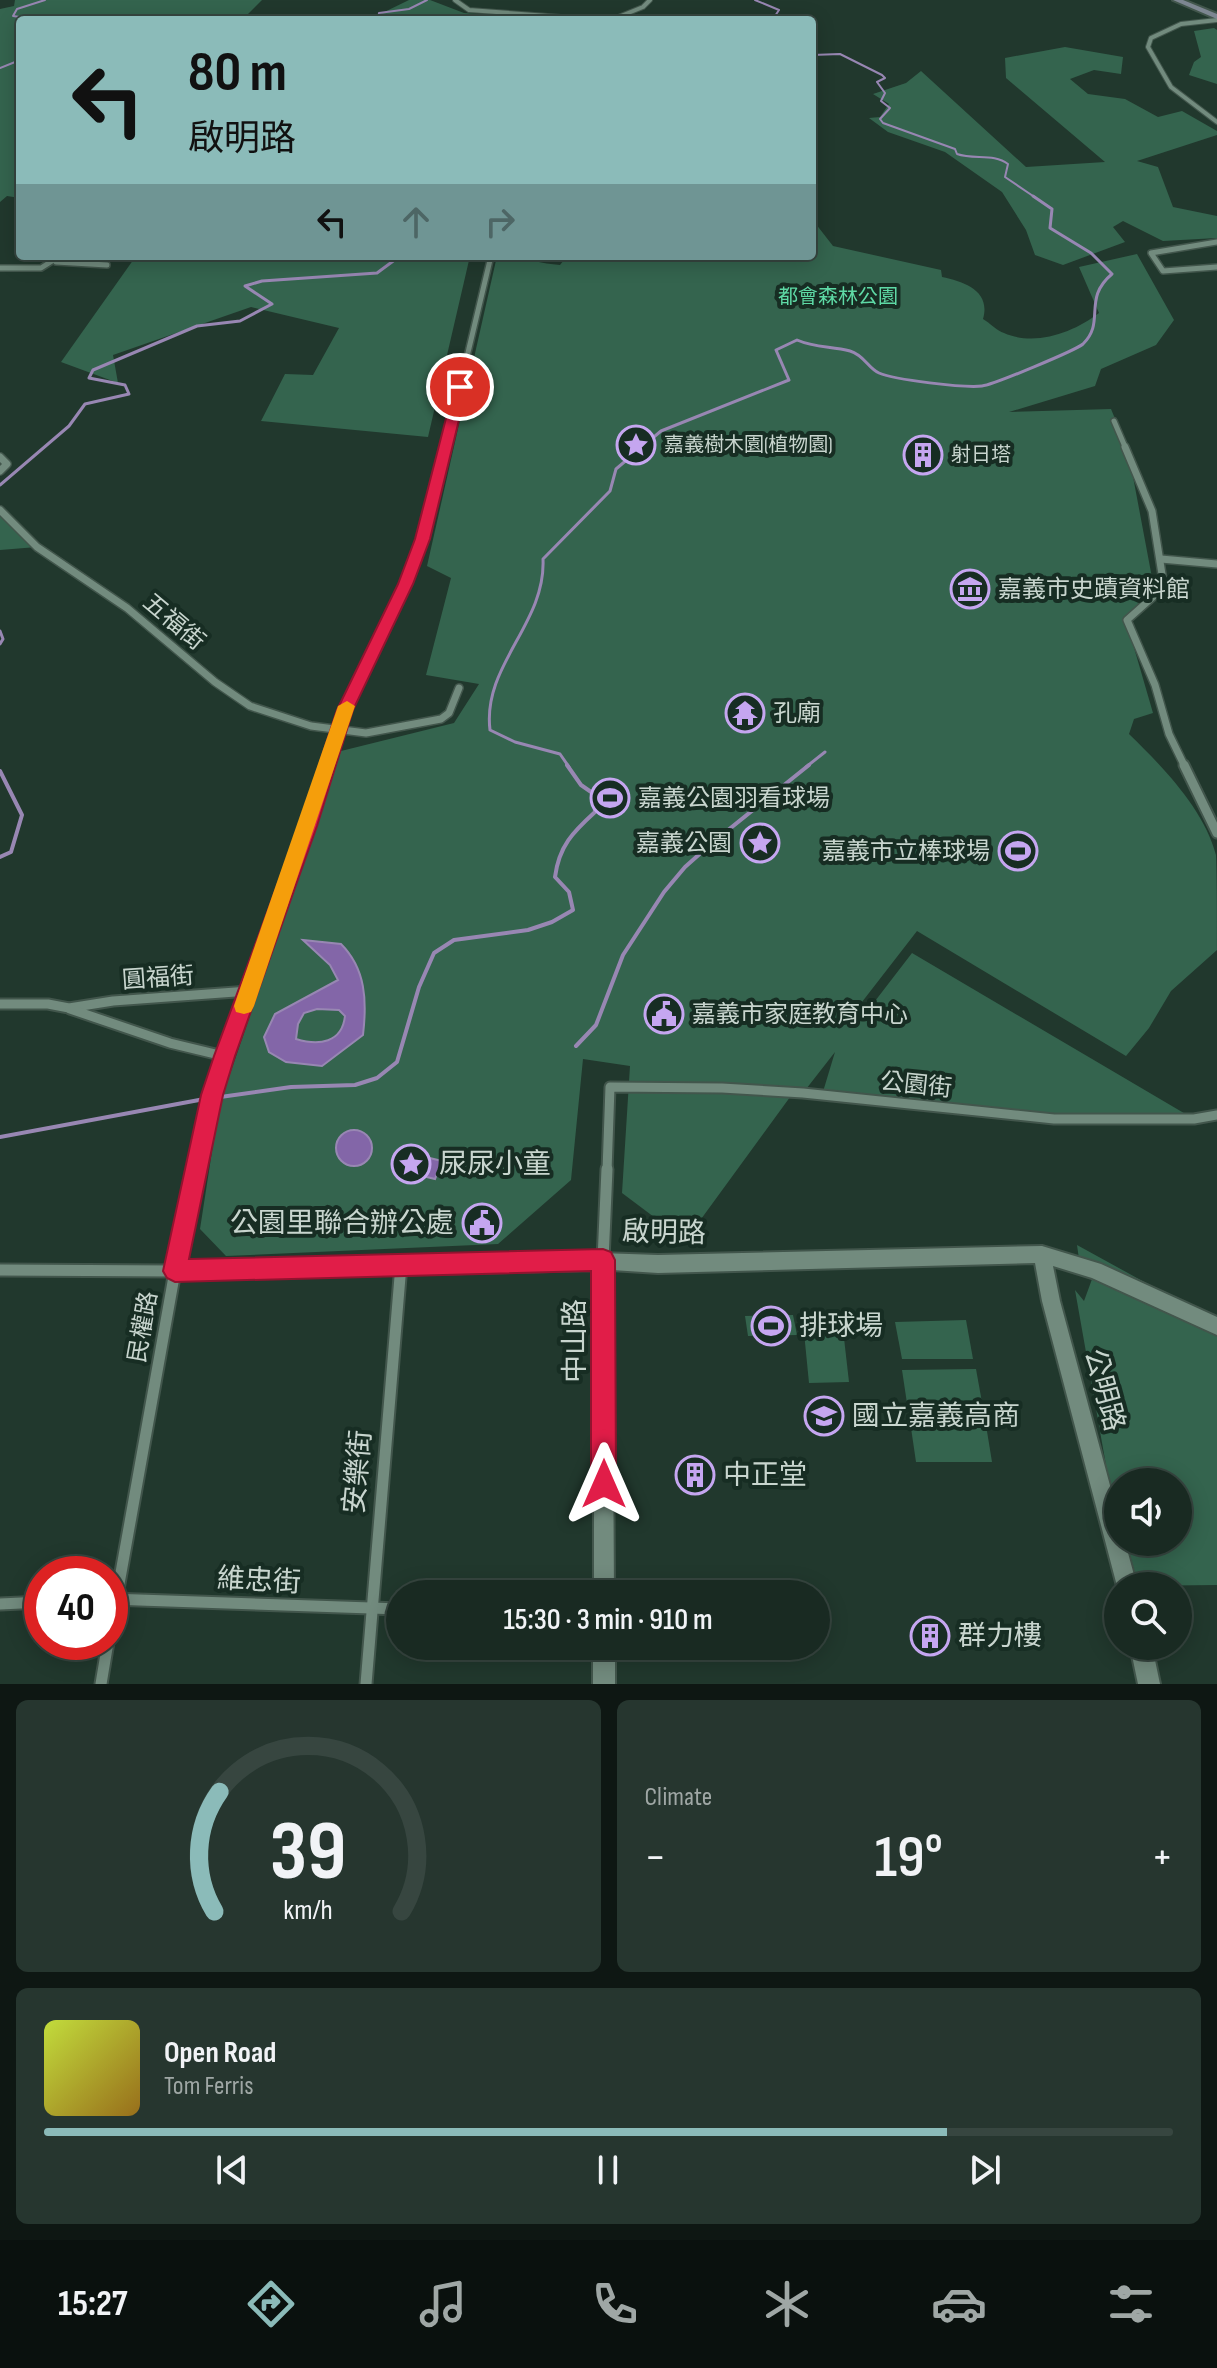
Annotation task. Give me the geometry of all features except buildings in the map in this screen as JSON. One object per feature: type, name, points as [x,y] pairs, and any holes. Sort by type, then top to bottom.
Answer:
[{"type":"main road","points":[[1177,0],[1217,18]]},
{"type":"street","points":[[455,0],[469,10],[548,16]]},
{"type":"street","points":[[621,16],[643,7],[650,0]]},
{"type":"street","points":[[1217,18],[1165,29],[1151,38],[1148,47],[1171,87],[1217,122]]},
{"type":"street","points":[[1217,242],[1151,253],[1163,271],[1217,267]]},
{"type":"street","points":[[0,268],[39,270],[56,260]]},
{"type":"street","points":[[66,260],[107,265]]},
{"type":"street","name":"民權路","points":[[121,1556],[212,1095],[345,710],[423,539],[490,260]]},
{"type":"street","points":[[1114,421],[1152,511],[1164,587],[1127,620],[1156,687],[1169,734],[1217,833]]},
{"type":"street","points":[[0,457],[7,464],[0,471]]},
{"type":"street","name":"五福街","points":[[0,510],[37,547],[127,608],[215,682],[250,706],[311,726],[366,733],[441,719],[449,713],[459,688]]},
{"type":"street","points":[[1161,559],[1217,564]]},
{"type":"street","name":"圓福街","points":[[0,996],[5,1004],[69,1008],[113,1001],[249,991]]},
{"type":"street","name":"圓福街","points":[[69,1008],[170,1043],[224,1056]]},
{"type":"street","name":"公園街","points":[[610,1087],[776,1091],[1054,1119],[1194,1119],[1217,1115]]},
{"type":"street","name":"中山路","points":[[604,1580],[603,1260],[610,1087]]},
{"type":"street","name":"啟明路","points":[[0,1270],[175,1271],[603,1260],[658,1264],[1042,1254],[1095,1270],[1217,1326]]},
{"type":"street","name":"公明路","points":[[1042,1254],[1051,1301],[1123,1572]]},
{"type":"street","name":"安樂街","points":[[366,1684],[401,1264]]},
{"type":"street","name":"維忠街","points":[[128,1600],[386,1610]]},
{"type":"street","points":[[0,1604],[24,1603]]},
{"type":"street","points":[[101,1684],[105,1660]]},
{"type":"street","points":[[604,1660],[604,1684]]},
{"type":"street","points":[[1144,1660],[1149,1684]]},
{"type":"green space","points":[[15,0],[262,0],[246,16],[16,16],[16,197],[7,196],[0,202],[0,9],[14,6]]},
{"type":"green space","points":[[409,0],[430,0],[464,13],[507,16],[376,16]]},
{"type":"green space","points":[[1217,30],[1217,84],[1189,75],[1194,62],[1201,57],[1194,31]]},
{"type":"green space","points":[[1065,47],[1123,57],[1121,74],[1094,70],[1070,79],[1088,94],[1125,99],[1158,117],[1182,111],[1217,131],[1217,135],[1137,161],[1158,167],[1173,207],[1217,216],[1217,238],[1163,241],[1123,221],[1113,227],[1125,242],[1063,265],[1035,255],[1026,230],[1002,192],[945,152],[888,132],[869,118],[880,117],[889,104],[873,94],[906,83],[921,71],[1026,167],[1105,162],[1006,78],[1005,58]]},
{"type":"green space","name":"嘉義公園","points":[[816,224],[833,246],[941,270],[942,277],[967,285],[980,295],[983,319],[1001,332],[1016,337],[1042,338],[1078,326],[1099,313],[1079,267],[1137,254],[1174,320],[1156,345],[1101,369],[1095,386],[1009,412],[1111,409],[1128,450],[1153,583],[1126,620],[1153,713],[1134,719],[1129,734],[1180,789],[1210,838],[1216,855],[1217,950],[1171,991],[1149,1028],[1126,1056],[917,931],[855,1011],[862,1018],[912,953],[1194,1119],[1035,1117],[822,1095],[835,1052],[803,1093],[793,1093],[696,1226],[678,1235],[622,1193],[630,1066],[583,1059],[571,1180],[498,1244],[226,1256],[200,1229],[219,1106],[341,751],[454,723],[479,684],[426,675],[451,578],[427,566],[496,260],[528,260],[560,265],[564,260],[816,260]]},
{"type":"green space","points":[[133,260],[469,260],[428,437],[261,421],[285,374],[313,375],[339,328],[251,307],[113,355],[118,383],[61,362]]},
{"type":"green space","points":[[0,510],[37,547],[0,550]]},
{"type":"green space","points":[[1077,1245],[1217,1322],[1217,1585],[1192,1585],[1192,1572],[1125,1572],[1122,1556],[1192,1556],[1192,1468],[1106,1468],[1075,1290],[1084,1301],[1095,1271],[1080,1266]]},
{"type":"green space","points":[[802,1312],[841,1312],[849,1382],[809,1383]]},
{"type":"green space","name":"排球場","points":[[793,1315],[797,1335],[748,1336],[745,1316]]},
{"type":"green space","points":[[966,1320],[973,1359],[902,1359],[895,1322]]},
{"type":"green space","points":[[976,1369],[983,1408],[908,1410],[902,1370]]},
{"type":"green space","points":[[985,1419],[992,1462],[916,1462],[910,1421]]},
{"type":"shaded area","points":[[303,940],[341,944],[356,964],[363,986],[363,1035],[322,1066],[286,1062],[269,1052],[264,1037],[275,1014],[338,980],[330,965]],"holes":[[[317,1009],[339,1010],[345,1016],[343,1025],[334,1037],[321,1042],[296,1039],[298,1024],[304,1013]]]},
{"type":"shaded area","points":[[354,1130],[367,1135],[372,1148],[367,1161],[354,1166],[341,1161],[336,1148],[341,1135]]},
{"type":"shaded area","points":[[409,1153],[442,1161],[435,1179],[402,1171]]},
{"type":"waterway","points":[[16,16],[13,16],[17,9],[45,0]]},
{"type":"waterway","points":[[379,16],[379,13],[409,9],[427,0]]},
{"type":"waterway","points":[[755,0],[779,10],[775,16]]},
{"type":"waterway","points":[[816,55],[840,54],[885,78],[877,82],[885,93],[881,101],[890,108],[880,119],[883,123],[955,149],[957,154],[1002,161],[1008,164],[1005,177],[1036,198]]},
{"type":"waterway","points":[[0,68],[16,62]]},
{"type":"waterway","points":[[569,767],[560,754],[515,742],[490,730],[490,707],[504,664],[535,604],[543,559],[610,491],[616,469],[661,431],[789,380],[776,350],[797,340],[855,353],[875,371],[887,376],[973,386],[1001,380],[1083,344],[1093,327],[1098,292],[1112,274],[1091,253],[1050,228],[1052,209],[1033,196]]},
{"type":"waterway","points":[[0,485],[69,426],[85,404],[129,394],[125,385],[89,378],[93,370],[197,326],[240,321],[272,304],[245,286],[262,281],[377,273],[395,260]]},
{"type":"waterway","points":[[0,631],[3,639],[0,644]]},
{"type":"waterway","points":[[806,767],[825,752]]},
{"type":"waterway","points":[[0,1137],[199,1100],[291,1087],[355,1085],[377,1078],[397,1062],[419,987],[434,953],[454,940],[528,930],[552,922],[573,910],[569,892],[555,877],[557,866],[568,840],[595,812],[594,794],[581,785],[567,765]]},
{"type":"waterway","points":[[576,1046],[596,1025],[623,955],[664,892],[685,867],[712,843],[809,765]]},
{"type":"waterway","points":[[0,771],[22,815],[11,852],[0,857]]},
{"type":"slow traffic","points":[[244,1006],[347,706]]},
{"type":"place","name":"嘉義樹木園(植物園)","points":[[636,445]]},
{"type":"place","name":"射日塔","points":[[923,455]]},
{"type":"place","name":"嘉義市史蹟資料館","points":[[970,589]]},
{"type":"place","name":"孔廟","points":[[745,713]]},
{"type":"place","name":"嘉義公園羽看球場","points":[[610,798]]},
{"type":"place","name":"嘉義公園","points":[[760,843]]},
{"type":"place","name":"嘉義市立棒球場","points":[[1018,851]]},
{"type":"place","name":"嘉義市家庭教育中心","points":[[664,1014]]},
{"type":"place","name":"尿尿小童","points":[[411,1164]]},
{"type":"place","name":"公園里聯合辦公處","points":[[482,1223]]},
{"type":"place","name":"排球場","points":[[771,1326]]},
{"type":"place","name":"國立嘉義高商","points":[[824,1416]]},
{"type":"place","name":"中正堂","points":[[695,1475]]},
{"type":"place","name":"群力樓","points":[[930,1636]]},
{"type":"route","points":[[460,387],[423,539],[345,710],[308,826],[224,1056],[212,1095],[175,1271],[603,1260],[604,1484]]},
{"type":"park label","name":"都會森林公園","points":[[838,297]]}]
